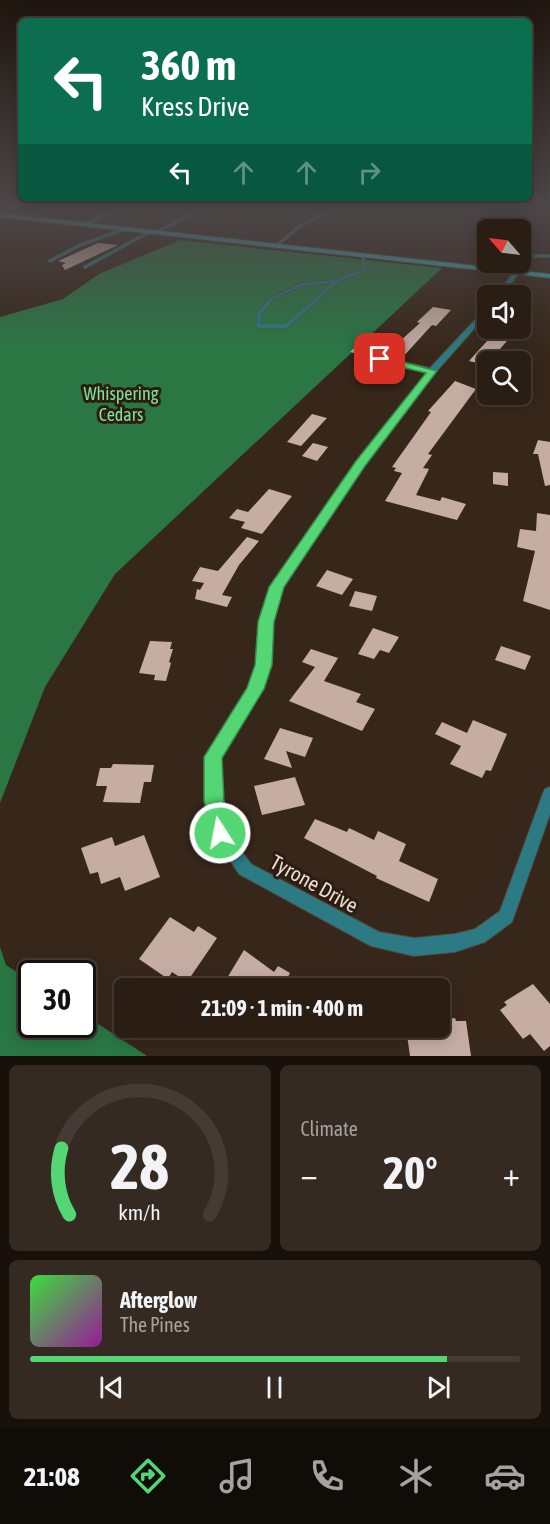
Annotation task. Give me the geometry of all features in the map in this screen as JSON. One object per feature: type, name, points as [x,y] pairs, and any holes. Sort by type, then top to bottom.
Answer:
[{"type":"street","points":[[356,254],[477,268]]},
{"type":"street","points":[[507,285],[516,273],[550,276]]},
{"type":"street","name":"Tyrone Drive","points":[[477,320],[432,371],[360,464],[277,587],[266,622],[263,665],[255,689],[213,757],[214,801],[220,833],[245,869],[377,940],[414,947],[454,943],[479,936],[506,916],[550,793]]},
{"type":"street","points":[[380,359],[432,371]]},
{"type":"lane","points":[[50,261],[63,254]]},
{"type":"lane","points":[[85,267],[110,254]]},
{"type":"lane","points":[[337,281],[286,326],[258,326],[257,319],[261,309],[276,293],[303,284],[337,281],[364,270],[363,255]]},
{"type":"green space","name":"Whispering Cedars","points":[[146,254],[314,254],[442,268],[115,574],[45,687],[0,803],[0,317],[63,299],[99,274]]},
{"type":"green space","points":[[0,947],[6,965],[18,973],[18,1038],[96,1038],[96,1023],[114,1034],[114,1038],[120,1038],[147,1056],[0,1056]]},
{"type":"building","points":[[73,254],[98,254],[65,270],[62,265],[66,263],[58,261]]},
{"type":"building","points":[[433,307],[451,310],[436,326],[432,325],[401,359],[380,355],[374,358],[350,352],[359,343],[390,350],[420,323],[417,322]]},
{"type":"building","points":[[489,339],[509,339],[498,351],[478,351]]},
{"type":"building","points":[[477,352],[477,363],[469,361]]},
{"type":"building","points":[[375,361],[395,366],[386,375],[373,372],[377,368],[370,366]]},
{"type":"building","points":[[455,381],[476,389],[428,454],[432,455],[423,468],[429,469],[416,495],[440,501],[442,497],[466,504],[457,520],[385,501],[402,473],[394,471],[396,468],[392,467],[431,412],[428,411]]},
{"type":"building","points":[[312,414],[327,418],[301,446],[287,442]]},
{"type":"building","points":[[538,440],[550,442],[550,485],[545,486],[538,454],[533,454]]},
{"type":"building","points":[[313,443],[328,447],[317,461],[302,456]]},
{"type":"building","points":[[493,472],[508,473],[508,486],[493,484]]},
{"type":"building","points":[[269,489],[292,496],[262,534],[241,528],[245,522],[229,518],[237,509],[248,512]]},
{"type":"building","points":[[537,513],[550,515],[550,610],[523,601],[535,551],[517,547],[520,529],[536,531]]},
{"type":"building","points":[[247,537],[259,541],[239,565],[222,595],[232,597],[227,607],[195,599],[197,589],[200,590],[204,583],[192,581],[200,567],[218,571]]},
{"type":"building","points":[[327,570],[353,579],[342,595],[316,586]]},
{"type":"building","points":[[355,591],[377,596],[372,611],[349,606]]},
{"type":"building","points":[[373,628],[399,637],[389,653],[380,650],[374,659],[358,654]]},
{"type":"building","points":[[150,641],[172,642],[170,649],[173,649],[169,662],[171,663],[166,681],[154,680],[155,675],[139,673]]},
{"type":"building","points":[[501,646],[531,656],[525,670],[495,660]]},
{"type":"building","points":[[311,649],[338,658],[324,681],[361,694],[356,702],[375,709],[362,731],[289,701],[315,667],[302,662]]},
{"type":"building","points":[[473,720],[507,734],[491,771],[486,770],[482,778],[450,764],[461,746],[435,734],[442,722],[467,733]]},
{"type":"building","points":[[280,728],[313,738],[305,757],[286,751],[292,768],[264,759]]},
{"type":"building","points":[[113,764],[154,765],[151,782],[144,782],[140,803],[103,802],[107,786],[96,786],[100,768],[111,768]]},
{"type":"building","points":[[295,777],[305,805],[262,815],[254,786]]},
{"type":"building","points":[[315,819],[347,832],[349,828],[374,840],[378,831],[406,844],[399,861],[438,879],[429,902],[376,878],[377,876],[304,838]]},
{"type":"building","points":[[144,835],[160,877],[125,891],[120,877],[101,884],[98,872],[90,874],[81,848],[112,837],[115,846]]},
{"type":"building","points":[[170,917],[194,932],[198,926],[217,938],[190,978],[181,978],[172,972],[167,978],[139,959]]},
{"type":"building","points":[[244,950],[274,972],[278,966],[290,973],[287,978],[227,978]]},
{"type":"building","points":[[533,984],[550,1004],[550,1046],[544,1051],[530,1034],[523,1039],[500,1010],[507,1005],[504,1002]]},
{"type":"building","points":[[450,1019],[466,1021],[471,1056],[410,1056],[407,1038],[450,1038]]},
{"type":"route","points":[[220,833],[214,801],[213,757],[255,689],[263,665],[266,622],[277,587],[296,555],[360,464],[432,371],[380,359]]}]
